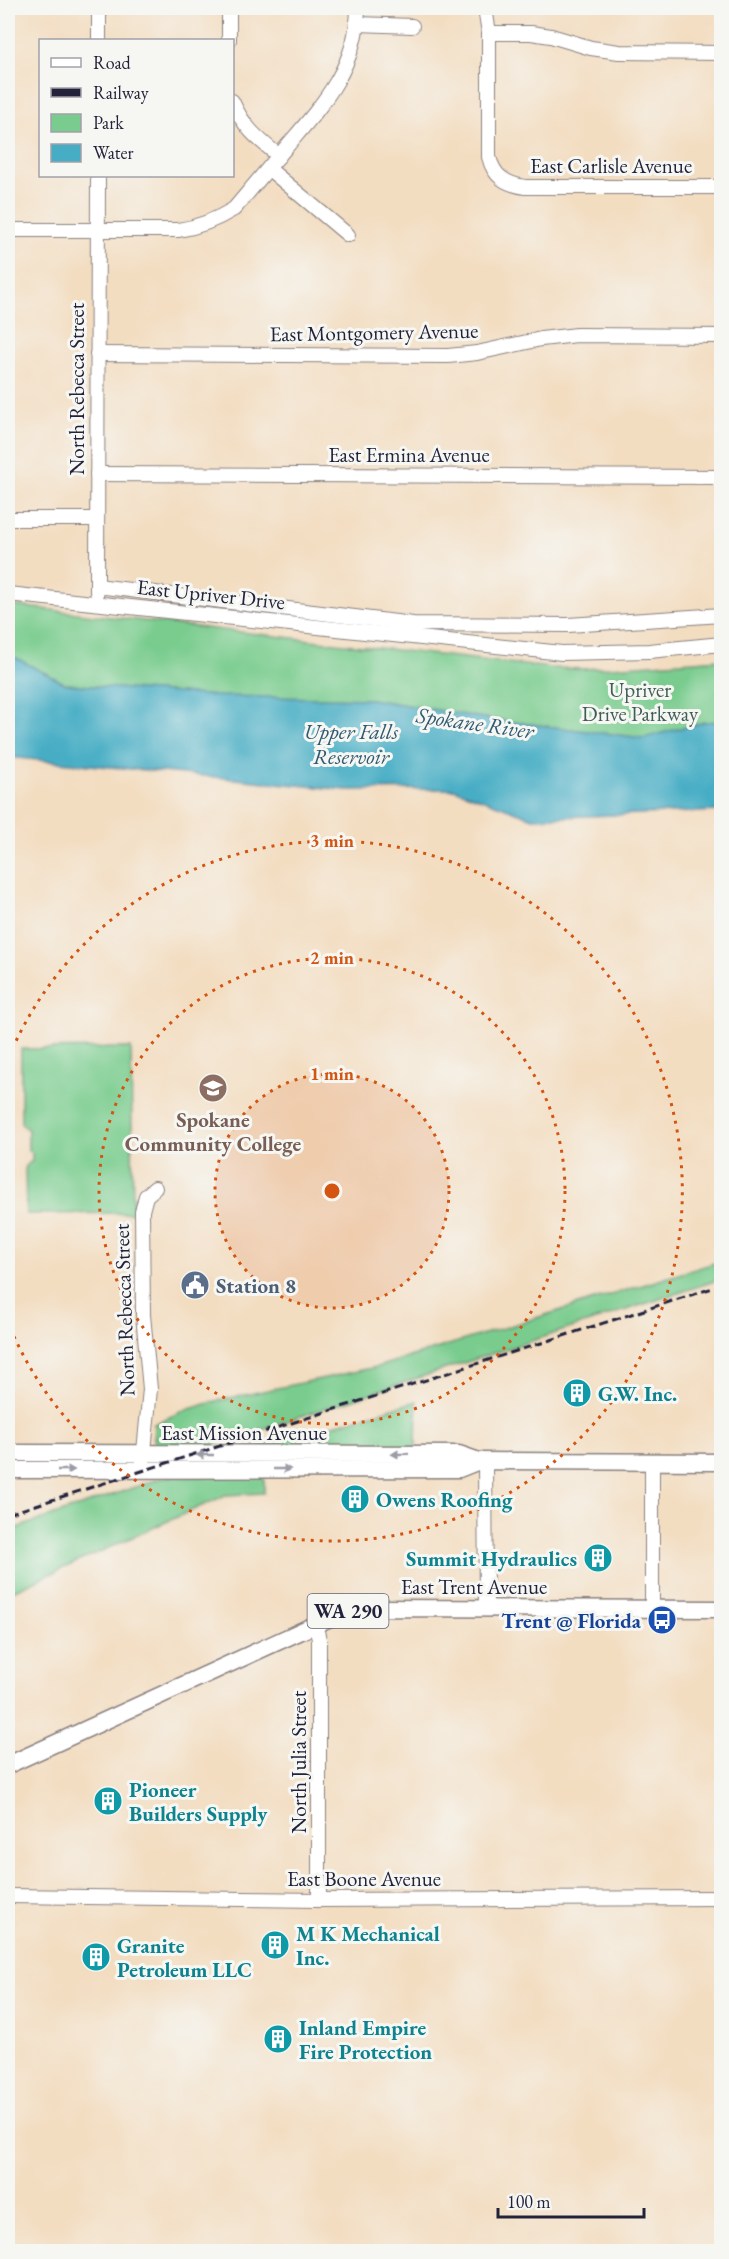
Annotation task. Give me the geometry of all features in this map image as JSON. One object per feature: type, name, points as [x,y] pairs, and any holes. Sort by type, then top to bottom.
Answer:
[{"type":"main road","name":"East Mission Avenue","points":[[8,1453],[143,1462]]},
{"type":"main road","name":"East Mission Avenue","points":[[8,1470],[143,1462],[459,1454],[482,1461],[722,1462]]},
{"type":"main road","name":"East Trent Avenue","points":[[8,1765],[339,1613],[358,1609],[722,1609]]},
{"type":"street","points":[[99,8],[99,39]]},
{"type":"street","points":[[230,8],[230,39]]},
{"type":"street","points":[[8,230],[178,230],[196,228],[215,221],[234,209],[328,98],[345,64],[358,24],[358,8]]},
{"type":"street","points":[[485,8],[489,33],[531,33],[551,36],[591,48],[619,52],[722,53]]},
{"type":"street","points":[[358,24],[412,26]]},
{"type":"street","name":"East Carlisle Avenue","points":[[489,33],[489,158],[491,168],[501,180],[525,187],[722,187]]},
{"type":"street","points":[[234,105],[241,120],[252,134],[279,156]]},
{"type":"street","points":[[269,169],[348,235]]},
{"type":"street","name":"North Rebecca Street","points":[[97,603],[98,177]]},
{"type":"street","name":"East Montgomery Avenue","points":[[97,354],[448,356],[477,354],[541,339],[577,335],[722,336]]},
{"type":"street","name":"East Ermina Avenue","points":[[96,474],[722,477]]},
{"type":"street","points":[[8,519],[97,519]]},
{"type":"street","name":"East Upriver Drive","points":[[97,585],[562,653],[649,651],[722,644]]},
{"type":"street","name":"East Upriver Drive","points":[[8,594],[411,630],[568,625],[722,615]]},
{"type":"street","name":"North Rebecca Street","points":[[143,1462],[150,1389],[143,1315],[142,1211],[146,1196],[155,1188]]},
{"type":"street","points":[[482,1461],[486,1609]]},
{"type":"street","points":[[652,1462],[652,1609]]},
{"type":"street","name":"North Julia Street","points":[[315,1624],[319,1639],[319,1900]]},
{"type":"street","name":"East Boone Avenue","points":[[8,1896],[319,1900],[722,1898]]},
{"type":"green space","name":"Upriver Drive Parkway","points":[[8,605],[551,668],[583,669],[721,659],[721,721],[705,722],[643,738],[489,719],[371,699],[217,696],[66,684],[8,654]]},
{"type":"green space","points":[[131,1048],[133,1213],[26,1214],[25,1166],[32,1161],[32,1153],[28,1150],[28,1130],[21,1123],[21,1049]]},
{"type":"green space","points":[[721,1261],[721,1279],[207,1447],[158,1446],[154,1442],[154,1424],[183,1411],[216,1401],[377,1367]]},
{"type":"green space","points":[[417,1401],[416,1448],[250,1449]]},
{"type":"green space","points":[[167,1476],[264,1476],[264,1493],[226,1495],[8,1593],[8,1531]]},
{"type":"water","name":"Upper Falls Reservoir","points":[[8,654],[66,684],[217,696],[371,699],[489,719],[643,738],[705,722],[721,721],[721,811],[533,818],[454,789],[347,790],[8,757]]},
{"type":"railway","points":[[8,1514],[722,1285]]},
{"type":"place","name":"Spokane Community College","points":[[213,1088]]},
{"type":"place","name":"Station 8","points":[[195,1285]]},
{"type":"place","name":"G.W. Inc.","points":[[577,1393]]},
{"type":"place","name":"Owens Roofing","points":[[355,1499]]},
{"type":"place","name":"Summit Hydraulics","points":[[598,1558]]},
{"type":"place","name":"Trent @ Florida","points":[[662,1620]]},
{"type":"place","name":"Pioneer Builders Supply","points":[[108,1801]]},
{"type":"place","name":"M K Mechanical Inc.","points":[[275,1945]]},
{"type":"place","name":"Granite Petroleum LLC","points":[[96,1957]]},
{"type":"place","name":"Inland Empire Fire Protection","points":[[278,2039]]},
{"type":"water label","name":"Spokane River","points":[[475,723]]}]
